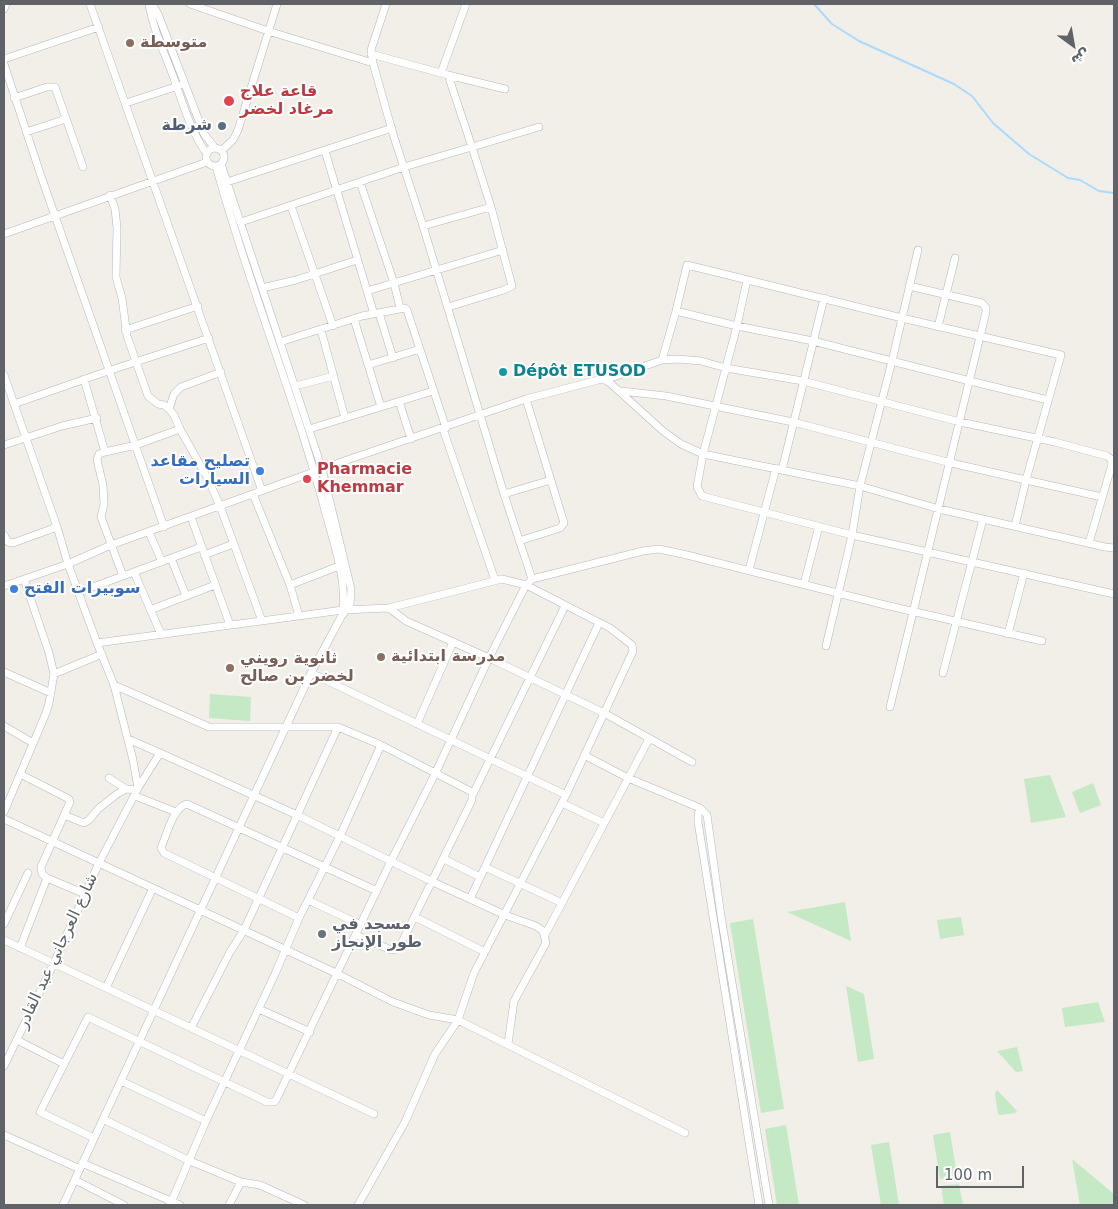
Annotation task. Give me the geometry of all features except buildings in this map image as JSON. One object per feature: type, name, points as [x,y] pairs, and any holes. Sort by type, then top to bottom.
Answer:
[{"type":"street","points":[[4,9],[6,4]]},
{"type":"street","points":[[90,4],[154,180],[262,491]]},
{"type":"street","points":[[151,4],[158,14],[180,85],[197,139],[213,166],[219,165],[224,157],[204,134],[180,85]]},
{"type":"street","points":[[190,4],[268,31],[373,63]]},
{"type":"street","points":[[4,234],[55,214],[154,180],[207,158],[211,149],[218,150],[233,140],[238,130],[277,4]]},
{"type":"street","points":[[386,4],[374,40],[371,54],[373,63],[504,494],[532,579]]},
{"type":"street","points":[[448,307],[511,287],[512,282],[472,147],[444,74],[466,4]]},
{"type":"street","points":[[4,59],[98,27]]},
{"type":"street","points":[[371,54],[505,89]]},
{"type":"street","points":[[4,64],[108,371],[164,526]]},
{"type":"street","points":[[126,103],[180,85]]},
{"type":"street","points":[[14,98],[52,86],[56,90],[83,167]]},
{"type":"street","points":[[26,132],[66,119]]},
{"type":"street","points":[[241,222],[360,182],[539,127]]},
{"type":"street","points":[[227,182],[392,128]]},
{"type":"street","points":[[326,151],[357,260],[393,358]]},
{"type":"street","points":[[219,165],[241,222],[309,429],[345,596],[344,613]]},
{"type":"street","points":[[63,1205],[311,673],[351,598],[348,577],[319,471],[219,165]]},
{"type":"street","points":[[360,182],[394,283],[400,308]]},
{"type":"street","points":[[110,195],[115,209],[117,228],[116,277],[122,298],[126,330],[148,396],[158,404],[169,408],[202,468],[220,506],[262,621]]},
{"type":"street","points":[[291,206],[333,326]]},
{"type":"street","points":[[424,226],[491,206]]},
{"type":"street","points":[[376,313],[367,291],[503,250]]},
{"type":"street","points":[[826,646],[852,535],[860,486],[883,401],[918,250]]},
{"type":"street","points":[[938,327],[955,258]]},
{"type":"street","points":[[262,288],[296,280],[357,260]]},
{"type":"street","points":[[662,360],[676,311],[686,265],[1061,355],[1015,526]]},
{"type":"street","points":[[747,280],[737,326],[703,454],[697,487],[702,496],[852,535],[1114,594]]},
{"type":"street","points":[[890,707],[951,463],[986,312],[984,305],[909,286]]},
{"type":"street","points":[[749,570],[764,511],[793,422],[824,298]]},
{"type":"street","points":[[126,330],[198,306]]},
{"type":"street","points":[[280,342],[376,313],[404,307],[407,310],[494,580]]},
{"type":"street","points":[[676,311],[737,326],[813,341],[1048,400]]},
{"type":"street","points":[[354,319],[381,407]]},
{"type":"street","points":[[320,330],[345,418]]},
{"type":"street","points":[[14,404],[209,338]]},
{"type":"street","points":[[368,366],[420,350]]},
{"type":"street","points":[[4,586],[68,564],[111,545],[253,494],[526,399],[588,381],[605,380],[662,360],[689,360],[803,381],[960,422],[1038,438],[1110,458],[1112,464],[1089,543]]},
{"type":"street","points":[[169,408],[174,394],[181,387],[221,372]]},
{"type":"street","points":[[4,375],[68,564],[114,685],[128,739],[137,791]]},
{"type":"street","points":[[295,386],[334,376]]},
{"type":"street","points":[[84,379],[97,418],[105,452]]},
{"type":"street","points":[[605,380],[621,391],[662,431],[681,444],[703,454],[860,486],[939,509],[1114,548]]},
{"type":"street","points":[[309,429],[433,391]]},
{"type":"street","points":[[621,391],[666,396],[793,422],[951,463],[1102,497]]},
{"type":"street","points":[[519,541],[553,531],[562,526],[564,520],[526,399]]},
{"type":"street","points":[[399,401],[411,439]]},
{"type":"street","points":[[4,445],[62,426],[97,418]]},
{"type":"street","points":[[123,576],[101,517],[104,504],[103,485],[97,460],[100,454],[105,452],[136,445],[180,429]]},
{"type":"street","points":[[504,494],[551,480]]},
{"type":"street","points":[[253,494],[290,585],[299,616]]},
{"type":"street","points":[[191,517],[230,625]]},
{"type":"street","points":[[943,673],[983,519]]},
{"type":"street","points":[[804,584],[819,526]]},
{"type":"street","points":[[4,535],[8,542],[13,543],[57,527]]},
{"type":"street","points":[[149,532],[162,562]]},
{"type":"street","points":[[79,592],[171,558],[233,544]]},
{"type":"street","points":[[94,1138],[40,1113],[88,1017],[225,1083],[268,1102],[274,1102],[290,1074],[488,658],[526,585],[532,579],[636,552],[659,550],[1042,641]]},
{"type":"street","points":[[171,558],[186,596]]},
{"type":"street","points":[[290,585],[339,566]]},
{"type":"street","points":[[134,572],[160,634]]},
{"type":"street","points":[[1008,634],[1024,573]]},
{"type":"street","points":[[4,812],[46,712],[54,674],[49,653],[24,579]]},
{"type":"street","points":[[97,643],[299,616],[389,608],[494,580],[510,580],[526,585],[599,623],[631,642],[634,648],[566,795],[485,952],[468,988],[458,1020],[435,1054],[405,1122],[358,1205]]},
{"type":"street","points":[[150,610],[215,585]]},
{"type":"street","points":[[356,935],[394,950],[400,946],[433,882],[472,800],[473,794],[565,606]]},
{"type":"street","points":[[389,608],[406,621],[604,714],[692,762]]},
{"type":"street","points":[[470,899],[599,623]]},
{"type":"street","points":[[417,724],[453,642]]},
{"type":"street","points":[[54,674],[102,654]]},
{"type":"street","points":[[4,672],[51,693]]},
{"type":"street","points":[[311,673],[566,795]]},
{"type":"street","points":[[114,685],[204,726],[338,727],[381,745],[473,794]]},
{"type":"street","points":[[4,726],[33,743]]},
{"type":"street","points":[[191,1028],[244,930],[338,727]]},
{"type":"street","points":[[128,739],[254,795],[433,882],[505,915],[536,926],[543,931],[546,943],[514,1000],[508,1044]]},
{"type":"street","points":[[545,935],[649,739]]},
{"type":"street","points":[[171,1203],[206,1121],[259,1009],[299,918],[340,836],[381,745]]},
{"type":"street","name":"شارع العرجاني عبد القادر","points":[[4,1066],[54,964],[99,863],[137,791],[160,753]]},
{"type":"street","points":[[584,755],[628,778],[700,808],[705,812],[708,819],[721,916],[769,1205]]},
{"type":"street","points":[[20,774],[69,799],[70,802],[51,841],[40,870],[47,878],[85,894]]},
{"type":"street","points":[[109,778],[176,812]]},
{"type":"street","points":[[64,815],[79,822],[86,822],[106,802],[126,788]]},
{"type":"street","points":[[562,803],[604,823]]},
{"type":"street","points":[[299,918],[163,852],[161,848],[176,812],[182,805],[187,804],[377,891]]},
{"type":"street","points":[[700,808],[698,822],[759,1205]]},
{"type":"street","points":[[4,819],[285,949],[374,993],[409,1008],[439,1017],[458,1020],[685,1133]]},
{"type":"street","points":[[444,859],[480,877]]},
{"type":"street","points":[[485,867],[562,903]]},
{"type":"street","points":[[4,924],[28,873]]},
{"type":"street","points":[[20,948],[47,878]]},
{"type":"street","points":[[106,988],[153,888]]},
{"type":"street","points":[[308,900],[361,925]]},
{"type":"street","points":[[415,917],[485,952]]},
{"type":"street","points":[[4,940],[374,1114]]},
{"type":"street","points":[[259,1009],[310,1032]]},
{"type":"street","points":[[17,1040],[64,1064]]},
{"type":"street","points":[[121,1082],[206,1121]]},
{"type":"street","points":[[103,1119],[190,1161],[241,1182],[260,1185],[294,1203],[304,1205]]},
{"type":"street","points":[[4,1135],[180,1205]]},
{"type":"street","points":[[75,1180],[124,1205]]},
{"type":"street","points":[[228,1205],[241,1182]]},
{"type":"green space","points":[[210,694],[251,697],[250,721],[209,718]]},
{"type":"green space","points":[[1050,775],[1066,817],[1031,823],[1024,779]]},
{"type":"green space","points":[[1093,783],[1101,805],[1080,813],[1072,792]]},
{"type":"green space","points":[[845,902],[851,941],[787,912]]},
{"type":"green space","points":[[961,917],[964,935],[940,939],[937,920]]},
{"type":"green space","points":[[753,919],[784,1109],[761,1113],[730,923]]},
{"type":"green space","points":[[846,986],[864,994],[874,1059],[858,1062]]},
{"type":"green space","points":[[1098,1002],[1105,1022],[1065,1027],[1062,1008]]},
{"type":"green space","points":[[1017,1047],[1023,1071],[1016,1072],[997,1051]]},
{"type":"green space","points":[[997,1090],[1017,1111],[1015,1113],[998,1114],[995,1094]]},
{"type":"green space","points":[[786,1125],[799,1205],[777,1205],[765,1129]]},
{"type":"green space","points":[[950,1132],[957,1175],[940,1179],[933,1135]]},
{"type":"green space","points":[[889,1142],[899,1205],[881,1205],[871,1145]]},
{"type":"green space","points":[[1072,1159],[1114,1194],[1114,1205],[1080,1205]]},
{"type":"green space","points":[[959,1184],[963,1205],[944,1205],[941,1186]]},
{"type":"waterway","points":[[814,4],[832,24],[859,41],[954,84],[972,96],[993,123],[1029,154],[1068,178],[1080,180],[1099,191],[1114,193]]},
{"type":"place","name":"متوسطة","points":[[130,43]]},
{"type":"place","name":"قاعة علاج مرغاد لخضر","points":[[229,101]]},
{"type":"place","name":"شرطة","points":[[222,126]]},
{"type":"place","name":"Dépôt ETUSOD","points":[[503,372]]},
{"type":"place","name":"تصليح مقاعد السيارات","points":[[260,471]]},
{"type":"place","name":"Pharmacie Khemmar","points":[[307,479]]},
{"type":"place","name":"سوبيرات الفتح","points":[[14,589]]},
{"type":"place","name":"مدرسة ابتدائية","points":[[381,657]]},
{"type":"place","name":"ثانوية رويني لخضر بن صالح","points":[[230,668]]},
{"type":"place","name":"مسجد في طور الإنجاز","points":[[322,934]]}]
